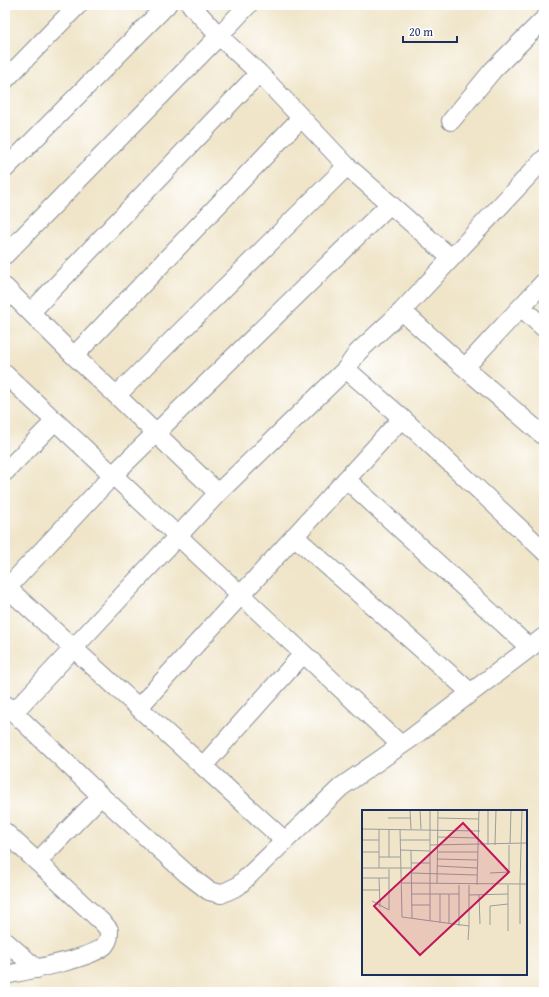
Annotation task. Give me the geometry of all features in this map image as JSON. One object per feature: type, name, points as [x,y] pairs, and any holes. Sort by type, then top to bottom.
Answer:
[{"type":"street","points":[[5,80],[78,5]]},
{"type":"street","points":[[5,170],[167,5]]},
{"type":"street","points":[[191,5],[220,36],[260,73],[347,166],[389,205],[451,258]]},
{"type":"street","points":[[5,255],[220,36],[248,5]]},
{"type":"street","points":[[451,121],[494,70],[544,19]]},
{"type":"street","points":[[31,312],[260,73]]},
{"type":"street","points":[[74,356],[301,118]]},
{"type":"street","points":[[537,642],[401,745],[341,788],[238,886],[221,894],[209,891],[187,874],[101,796],[9,708],[74,648],[218,493],[346,368],[358,352],[402,311],[544,159]]},
{"type":"street","points":[[117,395],[347,166]]},
{"type":"street","points":[[285,841],[6,587],[112,475],[389,205]]},
{"type":"street","points":[[464,367],[544,282]]},
{"type":"street","points":[[5,287],[74,356],[117,395],[218,493]]},
{"type":"street","points":[[521,307],[544,328]]},
{"type":"street","points":[[402,311],[544,436]]},
{"type":"street","points":[[346,368],[402,418],[544,551]]},
{"type":"street","points":[[5,374],[401,745]]},
{"type":"street","points":[[139,707],[402,418]]},
{"type":"street","points":[[5,472],[55,421]]},
{"type":"street","points":[[346,479],[521,640],[537,642]]},
{"type":"street","points":[[294,536],[470,692]]},
{"type":"street","points":[[203,766],[303,654]]},
{"type":"street","points":[[37,862],[101,796]]},
{"type":"street","points":[[5,832],[110,930],[109,940],[104,946],[95,952],[37,969],[5,975]]},
{"type":"street","points":[[5,941],[37,969]]}]
